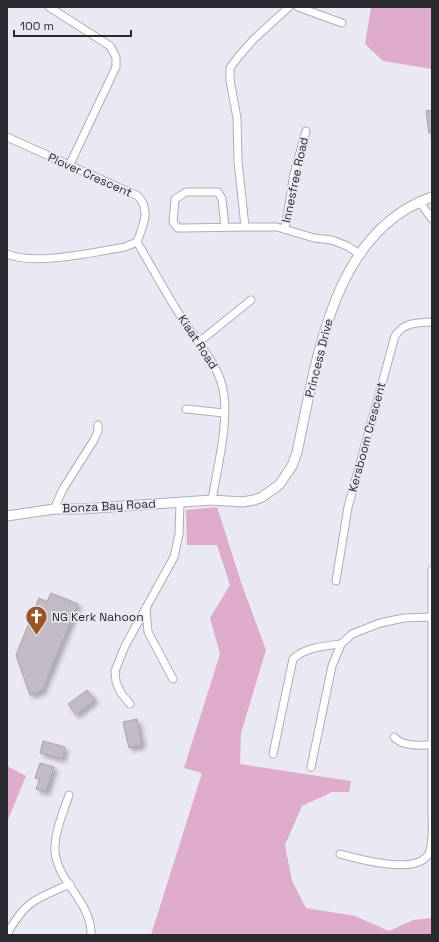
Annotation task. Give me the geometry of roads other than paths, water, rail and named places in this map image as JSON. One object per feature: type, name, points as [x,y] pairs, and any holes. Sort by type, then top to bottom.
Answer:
[{"type":"street","points":[[50,7],[110,46],[116,57],[116,67],[69,166]]},
{"type":"street","points":[[245,226],[238,161],[237,118],[230,80],[230,68],[254,39],[289,7]]},
{"type":"street","points":[[298,7],[342,23]]},
{"type":"street","name":"Innesfree Road","points":[[285,229],[294,174],[306,131]]},
{"type":"street","name":"Plover Crescent","points":[[7,137],[138,196],[143,202],[146,213],[137,242]]},
{"type":"street","points":[[225,227],[222,199],[218,192],[186,192],[175,199],[173,222],[176,227],[225,227],[245,226],[285,229],[314,238],[338,242],[361,255]]},
{"type":"street","name":"Princess Drive","points":[[212,500],[242,502],[254,500],[279,485],[288,475],[297,452],[331,309],[342,285],[372,239],[388,221],[419,201],[432,197]]},
{"type":"street","points":[[419,201],[432,219]]},
{"type":"street","points":[[7,254],[20,258],[40,259],[125,247],[137,242]]},
{"type":"street","name":"Kiaat Road","points":[[137,242],[186,325],[211,360],[219,376],[224,396],[224,413],[221,445],[212,500]]},
{"type":"street","points":[[199,342],[251,300]]},
{"type":"street","name":"Kersboom Crescent","points":[[336,582],[348,507],[395,336],[400,329],[407,324],[432,322]]},
{"type":"street","points":[[186,409],[224,413]]},
{"type":"street","points":[[54,509],[63,490],[97,436],[98,425]]},
{"type":"street","name":"Bonza Bay Road","points":[[7,516],[54,509],[81,509],[212,500]]},
{"type":"street","points":[[130,704],[121,693],[116,682],[115,671],[118,661],[174,557],[179,534],[180,503]]},
{"type":"street","points":[[340,854],[366,862],[384,865],[401,864],[422,860],[427,857],[431,847],[432,570]]},
{"type":"street","points":[[146,608],[148,632],[173,680]]},
{"type":"street","points":[[311,767],[332,666],[341,644],[346,638],[361,629],[380,623],[404,618],[432,617]]},
{"type":"street","points":[[273,754],[294,659],[301,653],[316,648],[341,644]]},
{"type":"street","points":[[394,737],[398,741],[408,744],[431,745]]},
{"type":"street","points":[[69,795],[58,830],[55,851],[58,866],[91,921],[91,935]]},
{"type":"street","points":[[7,934],[18,915],[26,906],[70,884]]},
{"type":"place","name":"NG Kerk Nahoon","points":[[36,636]]}]
